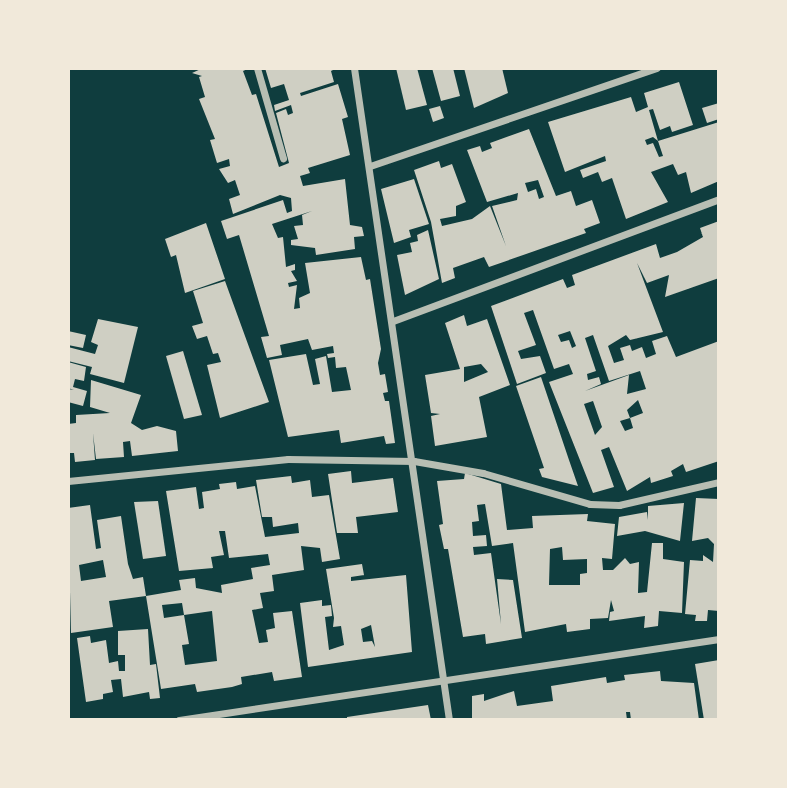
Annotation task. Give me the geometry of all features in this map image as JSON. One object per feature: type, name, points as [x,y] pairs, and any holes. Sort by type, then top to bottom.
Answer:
[{"type":"street","points":[[257,68],[283,158]]},
{"type":"street","points":[[354,68],[414,461],[449,720]]},
{"type":"street","points":[[370,166],[657,68]]},
{"type":"street","points":[[393,321],[719,199]]},
{"type":"street","points":[[68,481],[288,459],[414,461],[483,473],[590,504],[619,506],[663,498],[719,482]]},
{"type":"street","points":[[179,720],[719,639]]},
{"type":"building","points":[[203,68],[250,68],[243,71],[252,95],[256,94],[279,167],[289,163],[276,113],[286,109],[288,115],[293,113],[291,105],[275,111],[274,105],[289,100],[284,84],[271,88],[265,68],[337,68],[331,71],[334,82],[300,93],[301,96],[338,84],[348,117],[342,119],[350,155],[308,168],[310,173],[300,176],[303,186],[345,179],[350,225],[362,227],[364,236],[354,237],[355,249],[316,255],[315,248],[291,245],[291,240],[298,239],[294,226],[303,225],[302,215],[312,211],[272,224],[278,238],[283,237],[286,267],[295,264],[295,270],[291,271],[297,281],[288,283],[289,287],[297,285],[294,309],[300,308],[299,298],[310,293],[305,263],[361,257],[366,280],[370,279],[381,349],[378,363],[380,375],[385,374],[388,392],[383,393],[385,401],[389,401],[395,443],[386,444],[384,436],[341,443],[339,430],[288,437],[269,360],[306,354],[313,385],[320,384],[315,359],[326,356],[332,392],[351,390],[346,367],[336,368],[335,357],[328,358],[327,354],[334,353],[333,346],[312,350],[308,339],[280,345],[282,355],[267,358],[261,337],[269,336],[239,235],[227,239],[221,221],[283,200],[287,213],[292,211],[291,198],[280,195],[233,214],[229,199],[240,195],[235,180],[228,183],[219,169],[230,166],[229,159],[217,163],[210,140],[215,139],[199,99],[205,97],[199,77],[202,76],[192,73]]},
{"type":"building","points":[[396,68],[417,68],[427,105],[406,110]]},
{"type":"building","points":[[432,68],[453,68],[460,96],[441,101]]},
{"type":"building","points":[[464,68],[502,68],[508,93],[474,108]]},
{"type":"building","points":[[679,82],[693,125],[672,132],[670,126],[660,130],[653,109],[649,110],[658,141],[719,122],[719,181],[691,193],[686,172],[678,175],[673,164],[651,172],[668,202],[626,219],[612,178],[602,182],[598,172],[583,178],[580,170],[606,161],[605,156],[565,172],[548,122],[631,97],[636,112],[648,107],[644,93]],"holes":[[[653,137],[658,141],[663,156],[659,157],[653,143],[647,145],[645,140]]]},
{"type":"building","points":[[719,103],[719,119],[707,123],[702,108]]},
{"type":"building","points":[[440,106],[444,118],[433,122],[429,109]]},
{"type":"building","points":[[529,129],[556,196],[571,191],[576,206],[592,200],[600,223],[584,229],[586,233],[489,267],[484,257],[453,268],[455,278],[442,283],[431,222],[414,170],[439,161],[441,168],[452,164],[466,202],[456,206],[456,216],[440,219],[442,226],[472,219],[490,206],[506,246],[492,206],[517,200],[518,193],[487,202],[467,150],[480,146],[482,152],[492,148],[490,143]],"holes":[[[538,180],[544,197],[539,199],[536,189],[528,192],[525,183]]]},
{"type":"building","points":[[414,179],[429,224],[409,230],[411,237],[394,243],[381,189]]},
{"type":"building","points":[[719,221],[719,278],[665,297],[669,275],[647,283],[637,263],[663,332],[630,340],[626,335],[608,346],[614,363],[624,360],[620,348],[630,345],[632,351],[642,347],[646,358],[656,354],[652,341],[667,336],[676,357],[719,341],[719,461],[686,472],[683,464],[671,471],[673,476],[651,483],[650,477],[627,491],[609,447],[601,450],[614,487],[593,493],[549,382],[573,374],[569,364],[554,369],[533,310],[524,313],[536,345],[518,351],[521,359],[540,356],[546,373],[517,384],[491,306],[563,279],[567,288],[575,285],[572,275],[656,244],[660,258],[677,252],[703,237],[700,228]],"holes":[[[570,331],[576,346],[572,348],[569,340],[561,342],[558,335]],[[593,335],[609,381],[640,371],[646,389],[627,394],[629,375],[585,391],[601,384],[599,377],[588,380],[587,374],[596,371],[585,338]],[[638,400],[643,413],[630,418],[627,410]],[[593,401],[602,427],[595,435],[584,404]],[[630,418],[633,428],[625,431],[620,421]]]},
{"type":"building","points":[[206,223],[225,279],[185,293],[176,255],[171,257],[165,239]]},
{"type":"building","points":[[428,230],[439,279],[405,295],[397,255],[412,252],[410,243],[418,241],[417,235]]},
{"type":"building","points":[[225,281],[269,402],[220,418],[207,365],[221,362],[218,353],[213,354],[207,336],[197,339],[192,326],[203,323],[193,291]]},
{"type":"building","points":[[464,315],[467,326],[487,319],[510,385],[479,397],[487,437],[435,446],[431,416],[440,414],[431,413],[425,375],[460,369],[445,323]],"holes":[[[481,364],[488,372],[464,382],[464,367]]]},
{"type":"building","points":[[98,319],[138,327],[124,383],[90,374],[92,367],[68,361],[68,347],[95,354],[98,345],[91,342]]},
{"type":"building","points":[[68,331],[86,335],[83,348],[68,345]]},
{"type":"building","points":[[183,351],[202,415],[184,419],[166,356]]},
{"type":"building","points":[[68,362],[86,367],[84,381],[75,379],[73,387],[87,391],[83,406],[68,402],[68,389],[74,390],[68,388]]},
{"type":"building","points":[[541,377],[578,486],[542,477],[539,469],[544,468],[516,386]]},
{"type":"building","points":[[91,380],[141,395],[131,423],[142,430],[157,426],[176,431],[178,451],[132,456],[130,441],[123,442],[124,457],[96,459],[93,433],[95,460],[75,462],[74,453],[68,453],[68,424],[76,423],[76,415],[110,413],[90,407]]},
{"type":"building","points":[[351,471],[352,483],[393,478],[398,512],[356,517],[358,533],[337,533],[328,474]]},
{"type":"building","points":[[465,473],[501,484],[507,530],[533,528],[532,516],[588,514],[587,521],[615,524],[612,559],[602,558],[603,570],[613,570],[625,558],[630,564],[639,562],[638,593],[647,592],[652,543],[663,543],[663,559],[684,562],[682,613],[659,611],[658,626],[644,628],[645,616],[609,621],[610,612],[614,611],[611,600],[608,618],[590,619],[590,629],[567,632],[566,624],[525,632],[513,543],[492,546],[485,504],[477,505],[479,521],[472,522],[473,536],[486,535],[487,546],[473,547],[474,555],[491,553],[501,624],[497,579],[513,580],[522,638],[486,644],[485,634],[463,637],[448,549],[444,549],[439,525],[443,524],[437,481],[464,479]],"holes":[[[562,547],[563,560],[587,559],[587,573],[580,574],[580,585],[549,585],[550,549]]]},
{"type":"building","points":[[291,476],[292,483],[310,480],[312,497],[329,495],[340,559],[322,562],[320,548],[301,546],[304,570],[272,575],[274,591],[260,593],[263,608],[252,610],[259,643],[268,642],[266,630],[275,628],[273,613],[292,611],[302,677],[274,681],[272,672],[241,677],[242,684],[232,687],[197,692],[195,684],[161,689],[146,596],[181,590],[179,580],[195,578],[196,588],[222,593],[221,585],[253,579],[251,568],[270,565],[268,554],[229,558],[225,531],[219,531],[224,555],[211,557],[213,568],[179,571],[166,491],[196,487],[199,509],[204,508],[202,492],[220,489],[219,484],[236,482],[237,489],[255,486],[265,537],[299,533],[298,523],[273,527],[272,517],[262,517],[256,480]],"holes":[[[182,603],[184,615],[164,618],[162,605]],[[212,611],[217,661],[185,665],[182,645],[189,644],[184,615]]]},
{"type":"building","points":[[696,498],[719,499],[719,611],[708,610],[707,621],[695,621],[696,615],[685,614],[690,560],[703,561],[703,555],[713,562],[714,544],[708,538],[692,541]]},
{"type":"building","points":[[158,501],[166,556],[143,559],[134,502]]},
{"type":"building","points":[[684,503],[680,541],[645,531],[617,536],[619,517],[647,512],[648,520],[648,506]]},
{"type":"building","points":[[90,505],[96,549],[101,548],[97,520],[121,516],[128,564],[133,579],[143,577],[146,596],[109,601],[113,627],[71,633],[68,508]],"holes":[[[103,560],[106,577],[81,581],[79,565]]]},
{"type":"building","points":[[362,564],[364,575],[351,577],[351,581],[406,575],[412,652],[308,667],[300,603],[322,600],[322,606],[331,605],[332,616],[325,617],[329,650],[344,645],[341,626],[333,627],[334,618],[326,569]],"holes":[[[371,625],[375,647],[372,641],[363,642],[361,629]]]},
{"type":"building","points":[[148,629],[150,665],[156,664],[160,698],[150,699],[149,692],[123,697],[121,679],[111,680],[113,692],[103,694],[103,699],[86,702],[77,638],[90,636],[91,643],[106,640],[109,663],[118,661],[119,671],[125,671],[125,655],[118,655],[118,631]]},
{"type":"building","points":[[719,660],[719,718],[704,720],[695,664]]},
{"type":"building","points":[[660,671],[661,681],[694,683],[699,720],[631,720],[630,712],[626,712],[627,720],[472,720],[472,696],[484,694],[484,701],[514,691],[517,706],[553,701],[551,686],[606,677],[607,683],[625,680],[624,675]]},
{"type":"building","points":[[428,705],[431,720],[347,720],[347,717]]}]
